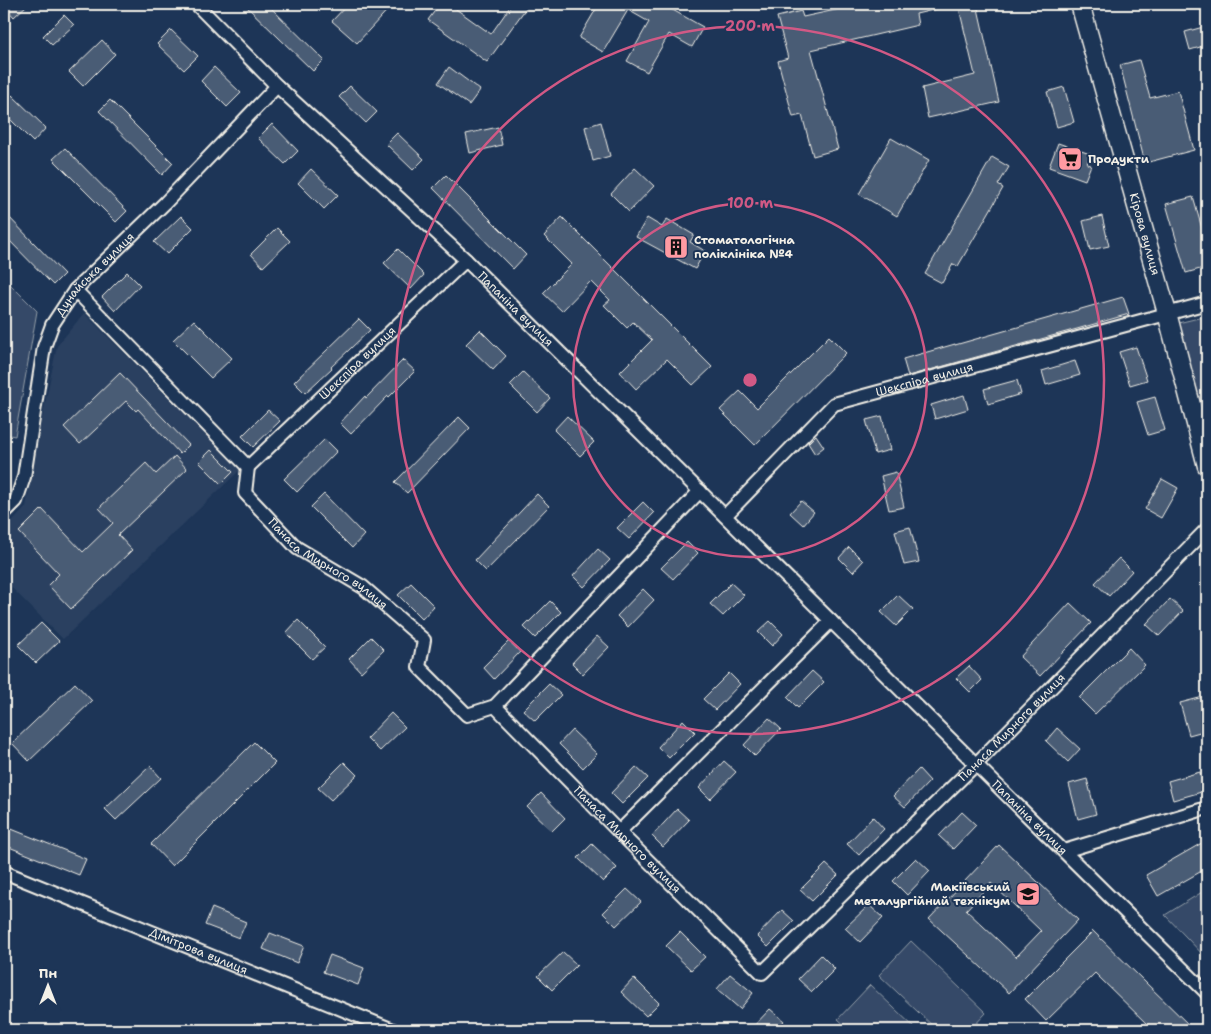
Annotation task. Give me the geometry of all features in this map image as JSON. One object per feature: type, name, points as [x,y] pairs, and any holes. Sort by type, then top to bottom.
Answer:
[{"type":"street","name":"Папаніна вулиця","points":[[196,4],[277,86],[466,260],[1207,993]]},
{"type":"street","name":"Кірова вулиця","points":[[1080,4],[1167,313],[1207,466]]},
{"type":"street","name":"Дунайська вулиця","points":[[4,512],[16,501],[24,477],[44,347],[52,325],[75,290],[165,203],[277,86]]},
{"type":"street","name":"Шекспіра вулиця","points":[[248,466],[466,260]]},
{"type":"street","points":[[75,290],[248,466]]},
{"type":"street","name":"Шекспіра вулиця","points":[[725,516],[834,404],[1207,303]]},
{"type":"street","name":"Панаса Мирного вулиця","points":[[248,466],[245,492],[297,548],[363,586],[424,640],[419,667],[467,715],[495,706],[762,973],[976,764],[1207,529]]},
{"type":"street","points":[[495,706],[700,490]]},
{"type":"street","points":[[620,832],[831,621]]},
{"type":"street","points":[[1064,851],[1207,808]]},
{"type":"street","name":"Дімітрова вулиця","points":[[4,872],[393,1030]]},
{"type":"shaded area","points":[[4,278],[37,311],[15,436],[4,434]]},
{"type":"shaded area","points":[[84,313],[240,470],[63,639],[4,580],[4,531],[26,507],[57,346]]},
{"type":"shaded area","points":[[1207,316],[1207,439],[1178,323]]},
{"type":"shaded area","points":[[1207,889],[1207,959],[1165,915]]},
{"type":"shaded area","points":[[911,941],[986,1013],[970,1030],[937,1030],[879,975]]},
{"type":"shaded area","points":[[870,985],[917,1030],[850,1030],[838,1019]]},
{"type":"building","points":[[4,4],[28,4],[14,17]]},
{"type":"building","points":[[244,4],[267,4],[324,60],[313,71]]},
{"type":"building","points":[[348,4],[393,4],[357,43],[332,21]]},
{"type":"building","points":[[440,4],[449,4],[491,34],[512,4],[529,4],[487,62],[428,20]]},
{"type":"building","points":[[599,4],[662,4],[703,27],[692,47],[669,34],[647,72],[627,61],[649,22],[628,10],[603,52],[579,38]]},
{"type":"building","points":[[863,4],[942,4],[942,8],[916,14],[918,25],[811,50],[838,149],[813,156],[802,115],[793,117],[778,61],[788,58],[777,17],[801,11],[803,17]]},
{"type":"building","points":[[958,4],[977,4],[999,102],[928,118],[922,88],[975,75]]},
{"type":"building","points":[[64,15],[74,25],[52,45],[43,36]]},
{"type":"building","points":[[1207,26],[1207,45],[1190,50],[1185,32]]},
{"type":"building","points":[[171,30],[198,56],[184,70],[157,44]]},
{"type":"building","points":[[102,40],[115,54],[83,86],[69,72]]},
{"type":"building","points":[[1139,60],[1150,98],[1178,91],[1194,150],[1145,163],[1120,65]]},
{"type":"building","points":[[214,67],[241,93],[227,107],[201,81]]},
{"type":"building","points":[[449,67],[480,90],[469,105],[438,83]]},
{"type":"building","points":[[350,86],[377,112],[366,123],[339,97]]},
{"type":"building","points":[[1064,87],[1074,122],[1057,127],[1047,92]]},
{"type":"building","points":[[12,95],[46,128],[33,142],[4,113],[4,103]]},
{"type":"building","points":[[110,100],[173,163],[162,175],[99,111]]},
{"type":"building","points":[[601,122],[610,156],[593,161],[585,127]]},
{"type":"building","points":[[272,124],[298,151],[285,164],[258,138]]},
{"type":"building","points":[[498,127],[502,145],[470,153],[466,134]]},
{"type":"building","points":[[397,133],[424,159],[413,170],[386,144]]},
{"type":"building","points":[[891,138],[929,160],[897,216],[859,194]]},
{"type":"building","name":"Продукти","points":[[1058,143],[1090,154],[1087,164],[1091,165],[1085,180],[1049,167]]},
{"type":"building","points":[[65,148],[127,211],[116,222],[53,159]]},
{"type":"building","points":[[992,157],[1009,167],[998,185],[1003,188],[958,266],[953,264],[942,283],[925,274]]},
{"type":"building","points":[[635,168],[654,186],[629,212],[611,194]]},
{"type":"building","points":[[311,169],[338,195],[324,209],[298,183]]},
{"type":"building","points":[[446,175],[526,255],[513,269],[433,188]]},
{"type":"building","points":[[1193,197],[1207,246],[1207,267],[1186,273],[1166,204]]},
{"type":"building","points":[[4,212],[64,274],[53,285],[4,235]]},
{"type":"building","points":[[181,216],[193,228],[167,254],[154,242]]},
{"type":"building","points":[[1102,216],[1109,246],[1090,250],[1083,221]]},
{"type":"building","points":[[562,217],[712,367],[693,385],[667,359],[636,389],[620,372],[652,340],[633,322],[627,328],[604,305],[610,300],[591,281],[562,311],[543,293],[572,264],[544,236]]},
{"type":"building","name":"Стоматологічна поліклініка №4","points":[[647,218],[662,227],[667,219],[694,235],[690,242],[705,251],[695,269],[636,237]]},
{"type":"building","points":[[277,228],[290,241],[263,267],[251,254]]},
{"type":"building","points":[[398,249],[424,275],[411,289],[384,263]]},
{"type":"building","points":[[127,272],[140,285],[115,311],[102,297]]},
{"type":"building","points":[[1123,297],[1129,314],[908,376],[903,359]]},
{"type":"building","points":[[359,319],[370,330],[305,393],[294,382]]},
{"type":"building","points":[[194,320],[232,358],[211,378],[173,340]]},
{"type":"building","points":[[480,330],[506,356],[493,370],[466,344]]},
{"type":"building","points":[[829,336],[846,353],[755,445],[720,410],[740,391],[757,408]]},
{"type":"building","points":[[1136,347],[1147,380],[1130,385],[1119,352]]},
{"type":"building","points":[[403,360],[415,371],[351,434],[340,423]]},
{"type":"building","points":[[1075,361],[1080,375],[1046,385],[1042,371]]},
{"type":"building","points":[[523,372],[550,398],[537,412],[510,385]]},
{"type":"building","points":[[120,373],[189,445],[180,454],[138,409],[136,411],[126,401],[80,444],[64,427]]},
{"type":"building","points":[[1017,380],[1021,394],[988,404],[984,389]]},
{"type":"building","points":[[964,395],[968,409],[935,419],[931,405]]},
{"type":"building","points":[[1155,397],[1165,430],[1148,435],[1137,402]]},
{"type":"building","points":[[268,410],[280,421],[253,447],[242,436]]},
{"type":"building","points":[[567,416],[594,442],[580,456],[554,430]]},
{"type":"building","points":[[882,416],[890,450],[875,454],[866,420]]},
{"type":"building","points":[[459,417],[470,428],[407,493],[395,482]]},
{"type":"building","points":[[816,435],[824,447],[815,454],[808,443]]},
{"type":"building","points":[[325,439],[337,451],[297,492],[284,479]]},
{"type":"building","points":[[211,450],[233,472],[221,484],[199,462]]},
{"type":"building","points":[[175,456],[187,469],[118,535],[132,550],[71,609],[48,585],[59,574],[19,532],[42,509],[83,552],[113,523],[99,508],[146,463],[156,474]]},
{"type":"building","points":[[896,472],[904,507],[889,510],[881,476]]},
{"type":"building","points":[[1162,479],[1178,488],[1161,518],[1145,509]]},
{"type":"building","points":[[324,494],[364,535],[352,548],[311,507]]},
{"type":"building","points":[[537,494],[549,506],[486,571],[475,560]]},
{"type":"building","points":[[801,501],[814,512],[803,525],[790,513]]},
{"type":"building","points":[[643,502],[654,513],[629,539],[617,528]]},
{"type":"building","points":[[910,527],[919,562],[904,565],[895,531]]},
{"type":"building","points":[[687,542],[698,553],[673,579],[661,568]]},
{"type":"building","points":[[849,547],[863,561],[853,572],[839,558]]},
{"type":"building","points":[[598,549],[610,560],[584,587],[573,576]]},
{"type":"building","points":[[1119,558],[1132,571],[1109,596],[1095,583]]},
{"type":"building","points":[[411,583],[434,606],[422,619],[398,595]]},
{"type":"building","points":[[731,583],[744,595],[723,616],[710,604]]},
{"type":"building","points":[[643,589],[654,600],[628,627],[617,616]]},
{"type":"building","points":[[898,595],[913,609],[896,626],[881,612]]},
{"type":"building","points":[[1170,599],[1183,611],[1159,636],[1146,624]]},
{"type":"building","points":[[550,601],[561,612],[535,638],[524,627]]},
{"type":"building","points":[[1070,603],[1091,623],[1040,676],[1020,657]]},
{"type":"building","points":[[298,620],[325,647],[312,659],[286,633]]},
{"type":"building","points":[[770,621],[783,634],[772,646],[758,632]]},
{"type":"building","points":[[41,623],[59,641],[36,663],[18,645]]},
{"type":"building","points":[[597,636],[609,647],[583,674],[572,663]]},
{"type":"building","points":[[371,637],[384,650],[361,672],[349,659]]},
{"type":"building","points":[[509,641],[520,652],[494,679],[483,667]]},
{"type":"building","points":[[1129,648],[1145,665],[1095,714],[1079,698]]},
{"type":"building","points":[[969,666],[982,680],[970,692],[956,678]]},
{"type":"building","points":[[812,671],[824,682],[798,708],[787,697]]},
{"type":"building","points":[[729,673],[740,684],[715,710],[703,699]]},
{"type":"building","points":[[75,683],[92,701],[29,761],[12,743]]},
{"type":"building","points":[[549,684],[561,695],[535,721],[523,710]]},
{"type":"building","points":[[1207,696],[1207,730],[1189,735],[1180,703]]},
{"type":"building","points":[[391,713],[405,727],[380,751],[367,738]]},
{"type":"building","points":[[769,718],[781,729],[755,756],[744,745]]},
{"type":"building","points":[[683,720],[695,732],[669,758],[658,747]]},
{"type":"building","points":[[1057,728],[1080,749],[1068,762],[1046,741]]},
{"type":"building","points":[[572,730],[597,754],[583,768],[559,744]]},
{"type":"building","points":[[254,742],[275,763],[172,866],[151,844]]},
{"type":"building","points":[[724,761],[736,772],[710,799],[699,788]]},
{"type":"building","points":[[344,762],[357,775],[331,800],[318,788]]},
{"type":"building","points":[[150,766],[161,778],[116,820],[105,809]]},
{"type":"building","points":[[636,767],[648,778],[622,804],[611,793]]},
{"type":"building","points":[[919,769],[930,781],[905,807],[893,796]]},
{"type":"building","points":[[1200,772],[1205,791],[1173,800],[1168,781]]},
{"type":"building","points":[[1087,779],[1096,814],[1078,819],[1069,784]]},
{"type":"building","points":[[541,793],[565,818],[552,831],[527,807]]},
{"type":"building","points":[[677,809],[689,820],[663,847],[652,836]]},
{"type":"building","points":[[962,812],[976,825],[953,849],[939,836]]},
{"type":"building","points":[[873,817],[884,829],[859,855],[847,844]]},
{"type":"building","points":[[4,826],[86,859],[79,875],[4,845]]},
{"type":"building","points":[[1207,840],[1207,868],[1158,896],[1146,875]]},
{"type":"building","points":[[592,844],[617,868],[603,882],[578,858]]},
{"type":"building","points":[[999,845],[1078,920],[1009,993],[929,919]],"holes":[[[991,883],[1041,931],[1016,957],[966,910]]]},
{"type":"building","points":[[916,858],[930,871],[907,895],[893,881]]},
{"type":"building","points":[[826,864],[838,875],[812,901],[800,890]]},
{"type":"building","points":[[627,889],[641,902],[616,926],[603,913]]},
{"type":"building","points":[[869,905],[883,918],[860,942],[845,928]]},
{"type":"building","points":[[212,908],[246,922],[239,938],[205,925]]},
{"type":"building","points":[[782,910],[794,921],[768,947],[757,936]]},
{"type":"building","points":[[1093,931],[1194,1030],[1153,1030],[1095,973],[1046,1021],[1025,999]]},
{"type":"building","points":[[680,932],[705,957],[691,970],[666,946]]},
{"type":"building","points":[[270,933],[304,946],[297,963],[263,949]]},
{"type":"building","points":[[563,952],[577,965],[552,990],[538,976]]},
{"type":"building","points":[[330,955],[364,968],[358,985],[323,972]]},
{"type":"building","points":[[821,955],[835,969],[812,992],[798,979]]},
{"type":"building","points":[[730,974],[753,993],[740,1009],[717,989]]},
{"type":"building","points":[[634,978],[659,1003],[646,1016],[621,992]]},
{"type":"building","points":[[770,1009],[784,1021],[776,1030],[750,1030]]},
{"type":"place","name":"Продукти","points":[[1070,159]]},
{"type":"place","name":"Стоматологічна поліклініка №4","points":[[676,247]]},
{"type":"place","name":"Макіївський металургійний технікум","points":[[1028,894]]}]
